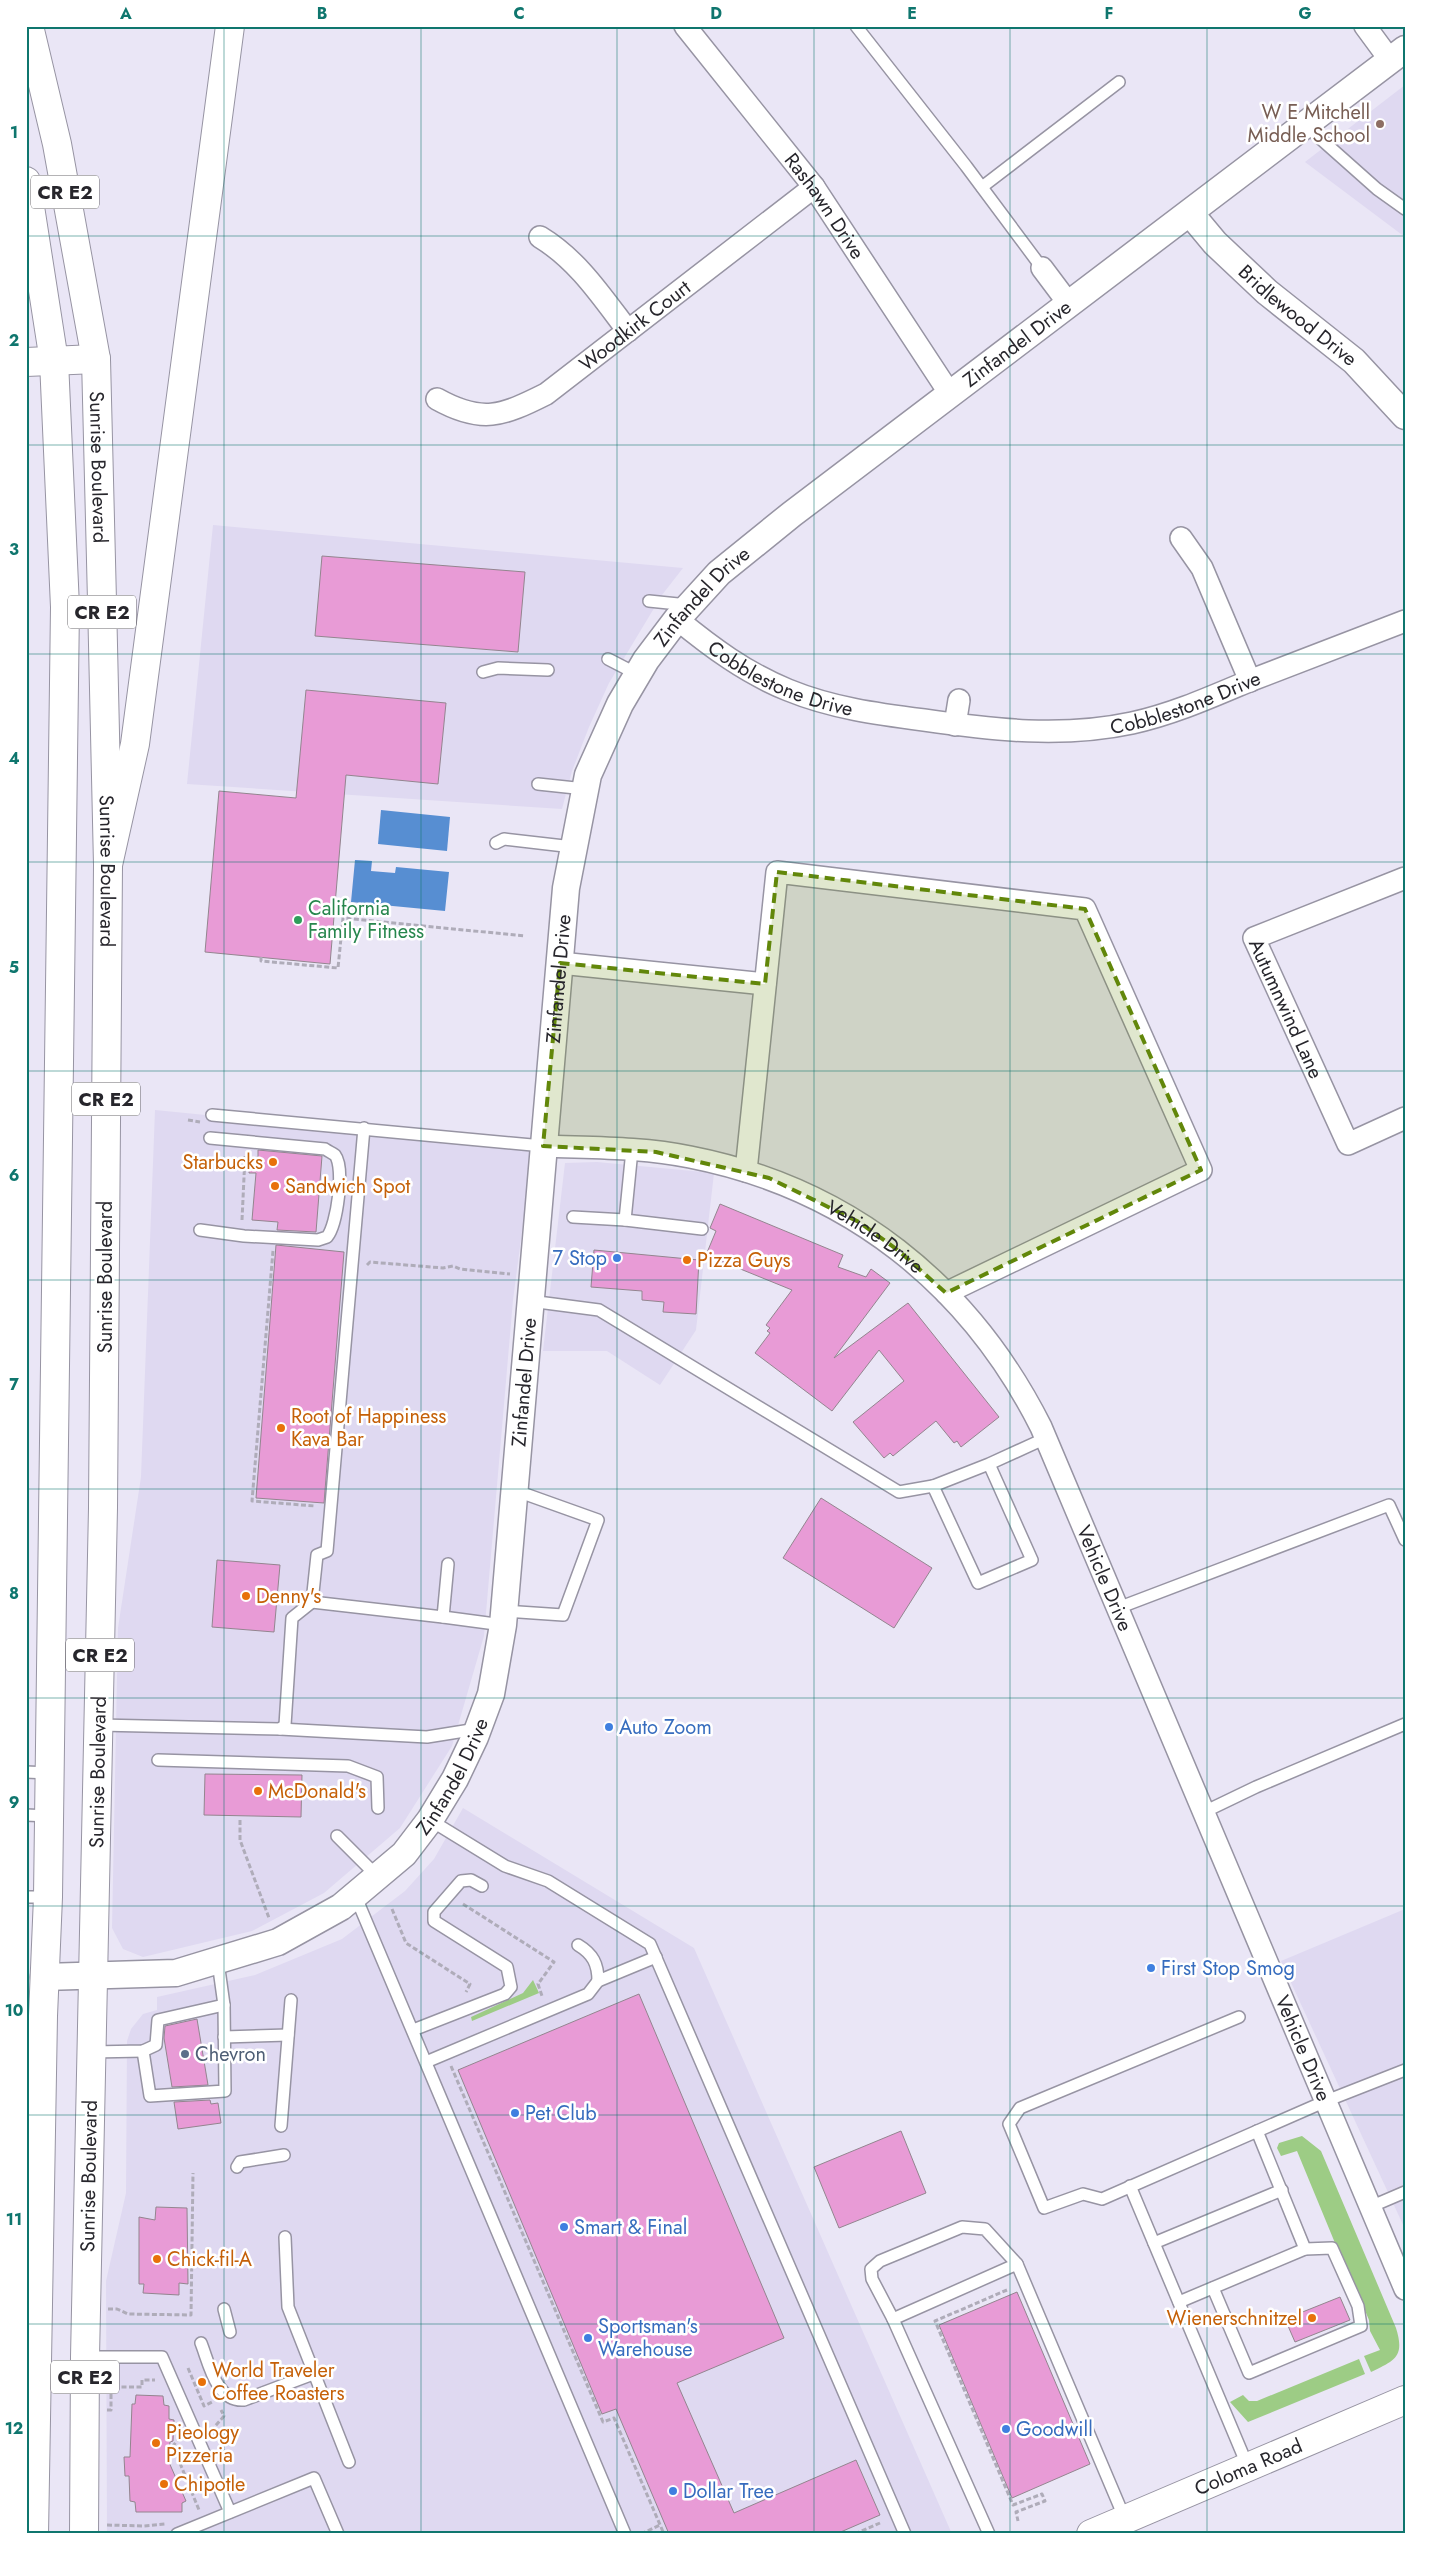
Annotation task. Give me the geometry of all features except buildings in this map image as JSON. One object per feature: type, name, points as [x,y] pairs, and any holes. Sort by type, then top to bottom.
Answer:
[{"type":"main road","name":"Sunrise Boulevard","points":[[29,26],[57,144],[96,359],[108,865],[99,1725],[85,2357],[94,2529]]},
{"type":"main road","points":[[108,865],[134,744],[230,26]]},
{"type":"main road","name":"Sunrise Boulevard","points":[[26,181],[54,361],[65,606],[37,1815],[34,2534]]},
{"type":"main road","points":[[26,362],[96,359]]},
{"type":"main road","name":"Coloma Road","points":[[1091,2534],[1405,2400]]},
{"type":"street","name":"Rashawn Drive","points":[[685,26],[814,187],[950,394]]},
{"type":"street","points":[[1365,26],[1397,54]]},
{"type":"street","name":"Zinfandel Drive","points":[[35,1976],[176,1973],[218,1962],[278,1942],[341,1907],[404,1854],[430,1820],[455,1779],[478,1729],[491,1694],[504,1618],[543,1146],[572,847],[588,775],[620,704],[638,674],[683,612],[719,573],[950,394],[1190,214],[1397,54]]},
{"type":"street","name":"Woodkirk Court","points":[[437,399],[459,411],[479,415],[517,409],[546,394],[814,187]]},
{"type":"street","name":"Bridlewood Drive","points":[[1190,214],[1215,243],[1267,292],[1354,361],[1405,416]]},
{"type":"street","points":[[540,237],[556,247],[574,263],[628,331]]},
{"type":"street","points":[[1042,268],[1068,304]]},
{"type":"street","points":[[1181,538],[1202,568],[1250,681]]},
{"type":"street","name":"Cobblestone Drive","points":[[683,612],[722,654],[754,674],[788,690],[823,702],[859,711],[955,725],[1011,732],[1046,733],[1089,730],[1132,723],[1174,711],[1405,621]]},
{"type":"street","points":[[955,725],[959,700]]},
{"type":"street","points":[[746,1170],[777,872],[1085,909],[1201,1170],[946,1293]]},
{"type":"street","name":"Autumnwind Lane","points":[[1405,878],[1254,938],[1348,1144],[1405,1118]]},
{"type":"street","points":[[560,963],[765,984]]},
{"type":"street","name":"Vehicle Drive","points":[[543,1146],[632,1150],[689,1156],[746,1170],[815,1198],[859,1222],[899,1251],[976,1323],[1006,1363],[1026,1397],[1046,1438],[1405,2289]]},
{"type":"lane","points":[[856,26],[982,186],[1042,268]]},
{"type":"lane","points":[[982,186],[1119,82]]},
{"type":"lane","points":[[1305,124],[1377,189],[1405,208]]},
{"type":"lane","points":[[649,601],[683,612]]},
{"type":"lane","points":[[608,659],[638,674]]},
{"type":"lane","points":[[483,672],[498,668],[548,670]]},
{"type":"lane","points":[[538,784],[585,789]]},
{"type":"lane","points":[[496,843],[504,839],[572,847]]},
{"type":"lane","points":[[208,1119],[364,1128],[543,1146]]},
{"type":"lane","points":[[280,1729],[285,1726],[292,1618],[312,1602],[317,1555],[327,1551],[364,1128]]},
{"type":"lane","points":[[200,1230],[318,1240],[328,1236],[334,1224],[339,1176],[338,1163],[334,1154],[324,1149],[210,1138]]},
{"type":"lane","points":[[625,1220],[632,1150]]},
{"type":"lane","points":[[572,1217],[625,1220],[702,1229]]},
{"type":"lane","points":[[530,1301],[599,1310],[900,1492],[933,1486],[989,1464],[1046,1438]]},
{"type":"lane","points":[[933,1486],[978,1583],[1032,1560],[989,1464]]},
{"type":"lane","points":[[312,1602],[443,1618],[504,1618],[563,1615],[598,1520],[514,1490]]},
{"type":"lane","points":[[1118,1608],[1389,1505],[1405,1540]]},
{"type":"lane","points":[[443,1618],[448,1564]]},
{"type":"lane","points":[[1204,1812],[1256,1787],[1405,1724]]},
{"type":"lane","points":[[99,1725],[280,1729],[427,1737],[478,1729]]},
{"type":"lane","points":[[158,1760],[348,1766],[378,1777],[378,1808]]},
{"type":"lane","points":[[430,1820],[505,1866],[548,1881],[650,1944],[906,2534]]},
{"type":"lane","points":[[336,1836],[377,1876]]},
{"type":"lane","points":[[413,2030],[505,1994],[511,1987],[507,1967],[434,1921],[434,1912],[460,1881],[470,1880],[482,1886]]},
{"type":"lane","points":[[356,1895],[622,2533]]},
{"type":"lane","points":[[578,1945],[586,1950],[598,1965],[598,1981]]},
{"type":"lane","points":[[426,2062],[588,1994],[598,1981],[656,1957]]},
{"type":"lane","points":[[143,2051],[150,2096],[225,2091],[224,2005],[218,1962]]},
{"type":"lane","points":[[281,2126],[291,2000]]},
{"type":"lane","points":[[92,2052],[143,2051],[156,2045],[158,2020],[224,2005]]},
{"type":"lane","points":[[1239,2017],[1020,2108],[1009,2124],[1044,2208],[1083,2194],[1102,2199],[1326,2101],[1405,2070]]},
{"type":"lane","points":[[224,2037],[288,2035]]},
{"type":"lane","points":[[1257,2131],[1305,2249]]},
{"type":"lane","points":[[237,2167],[240,2162],[284,2155]]},
{"type":"lane","points":[[1130,2186],[1248,2467]]},
{"type":"lane","points":[[1154,2243],[1282,2190]]},
{"type":"lane","points":[[1370,2207],[1405,2192]]},
{"type":"lane","points":[[989,2534],[893,2319],[872,2278],[872,2269],[880,2261],[962,2227],[984,2229],[1017,2264],[1125,2519]]},
{"type":"lane","points":[[285,2237],[288,2307],[349,2462]]},
{"type":"lane","points":[[1179,2302],[1305,2249],[1332,2248],[1358,2306],[1361,2326],[1249,2373],[1213,2288]]},
{"type":"lane","points":[[893,2319],[1017,2264]]},
{"type":"lane","points":[[224,2309],[230,2332]]},
{"type":"lane","points":[[202,2343],[218,2385],[226,2395],[236,2401],[244,2400],[313,2374]]},
{"type":"lane","points":[[85,2357],[162,2357],[230,2512]]},
{"type":"lane","points":[[177,2534],[314,2478],[338,2534]]},
{"type":"path","points":[[261,958],[261,961],[338,968],[343,918],[525,936]]},
{"type":"path","points":[[188,1120],[208,1119]]},
{"type":"path","points":[[246,1142],[242,1226],[255,1226],[259,1242],[274,1243],[252,1501],[317,1506],[318,1496]]},
{"type":"path","points":[[351,1282],[370,1262],[443,1268],[453,1266],[460,1270],[511,1274]]},
{"type":"path","points":[[240,1820],[240,1840],[269,1918]]},
{"type":"path","points":[[463,1904],[554,1962],[538,1984],[544,1995],[534,1999]]},
{"type":"path","points":[[392,1909],[406,1943],[470,1984],[461,2001],[465,2010]]},
{"type":"path","points":[[446,2054],[603,2422],[614,2418],[664,2534]]},
{"type":"path","points":[[105,2309],[117,2309],[128,2314],[191,2315],[193,2173]]},
{"type":"path","points":[[1007,2290],[935,2321],[1013,2505],[1042,2494],[1045,2501],[1016,2512],[1018,2521]]},
{"type":"path","points":[[104,2410],[111,2410],[111,2387],[142,2387],[142,2380],[163,2380]]},
{"type":"path","points":[[185,2431],[173,2446],[199,2510],[190,2514]]},
{"type":"path","points":[[94,2529],[164,2524],[173,2521]]},
{"type":"path","points":[[855,2534],[880,2523]]},
{"type":"path","points":[[641,2534],[660,2525]]},
{"type":"highlighted area","points":[[777,872],[1085,909],[1201,1170],[946,1293],[899,1251],[859,1222],[769,1178],[656,1152],[543,1146],[560,963],[765,984]]},
{"type":"shaded area","name":"W E Mitchell Middle School","points":[[1405,85],[1405,237],[1305,162]]},
{"type":"shaded area","points":[[213,525],[683,568],[662,595],[609,683],[572,771],[562,809],[187,784]]},
{"type":"shaded area","points":[[155,1110],[533,1147],[513,1300],[484,1636],[452,1746],[400,1828],[324,1893],[252,1931],[143,1957],[123,1949],[112,1928],[118,1628],[141,1477]]},
{"type":"shaded area","points":[[597,1162],[714,1173],[696,1330],[660,1385],[607,1351],[543,1351],[565,1163]]},
{"type":"shaded area","points":[[463,1808],[694,1948],[952,2534],[107,2534],[106,2281],[126,2193],[127,2041],[131,2029],[143,2014],[157,2010],[157,1997],[255,1975],[342,1939],[405,1891],[434,1859]]},
{"type":"shaded area","points":[[1405,1909],[1405,2229],[1281,1961]]},
{"type":"green space","points":[[533,1980],[539,1993],[472,2021],[471,2017],[523,1993]]},
{"type":"green space","points":[[1302,2136],[1321,2151],[1396,2328],[1399,2345],[1396,2356],[1371,2372],[1364,2356],[1380,2350],[1370,2331],[1369,2320],[1343,2258],[1297,2151],[1281,2156],[1277,2148],[1279,2143]]},
{"type":"green space","points":[[1359,2359],[1365,2374],[1248,2422],[1230,2402],[1243,2395],[1249,2401],[1257,2401]]},
{"type":"water","points":[[381,810],[450,817],[447,851],[378,844]]},
{"type":"water","points":[[355,860],[372,861],[371,871],[395,873],[396,867],[449,872],[445,911],[351,902]]},
{"type":"place","name":"W E Mitchell Middle School","points":[[1380,124]]},
{"type":"place","name":"California Family Fitness","points":[[298,920]]},
{"type":"place","name":"Starbucks","points":[[273,1162]]},
{"type":"place","name":"Sandwich Spot","points":[[275,1186]]},
{"type":"place","name":"7 Stop","points":[[617,1258]]},
{"type":"place","name":"Pizza Guys","points":[[687,1260]]},
{"type":"place","name":"Root of Happiness Kava Bar","points":[[281,1428]]},
{"type":"place","name":"Denny's","points":[[246,1596]]},
{"type":"place","name":"Auto Zoom","points":[[609,1727]]},
{"type":"place","name":"McDonald's","points":[[258,1791]]},
{"type":"place","name":"First Stop Smog","points":[[1151,1968]]},
{"type":"place","name":"Chevron","points":[[185,2054]]},
{"type":"place","name":"Pet Club","points":[[515,2113]]},
{"type":"place","name":"Smart & Final","points":[[564,2227]]},
{"type":"place","name":"Chick-fil-A","points":[[157,2259]]},
{"type":"place","name":"Wienerschnitzel","points":[[1312,2318]]},
{"type":"place","name":"Sportsman's Warehouse","points":[[588,2338]]},
{"type":"place","name":"World Traveler Coffee Roasters","points":[[202,2382]]},
{"type":"place","name":"Goodwill","points":[[1006,2429]]},
{"type":"place","name":"Pieology Pizzeria","points":[[156,2443]]},
{"type":"place","name":"Chipotle","points":[[164,2484]]},
{"type":"place","name":"Dollar Tree","points":[[673,2491]]}]
